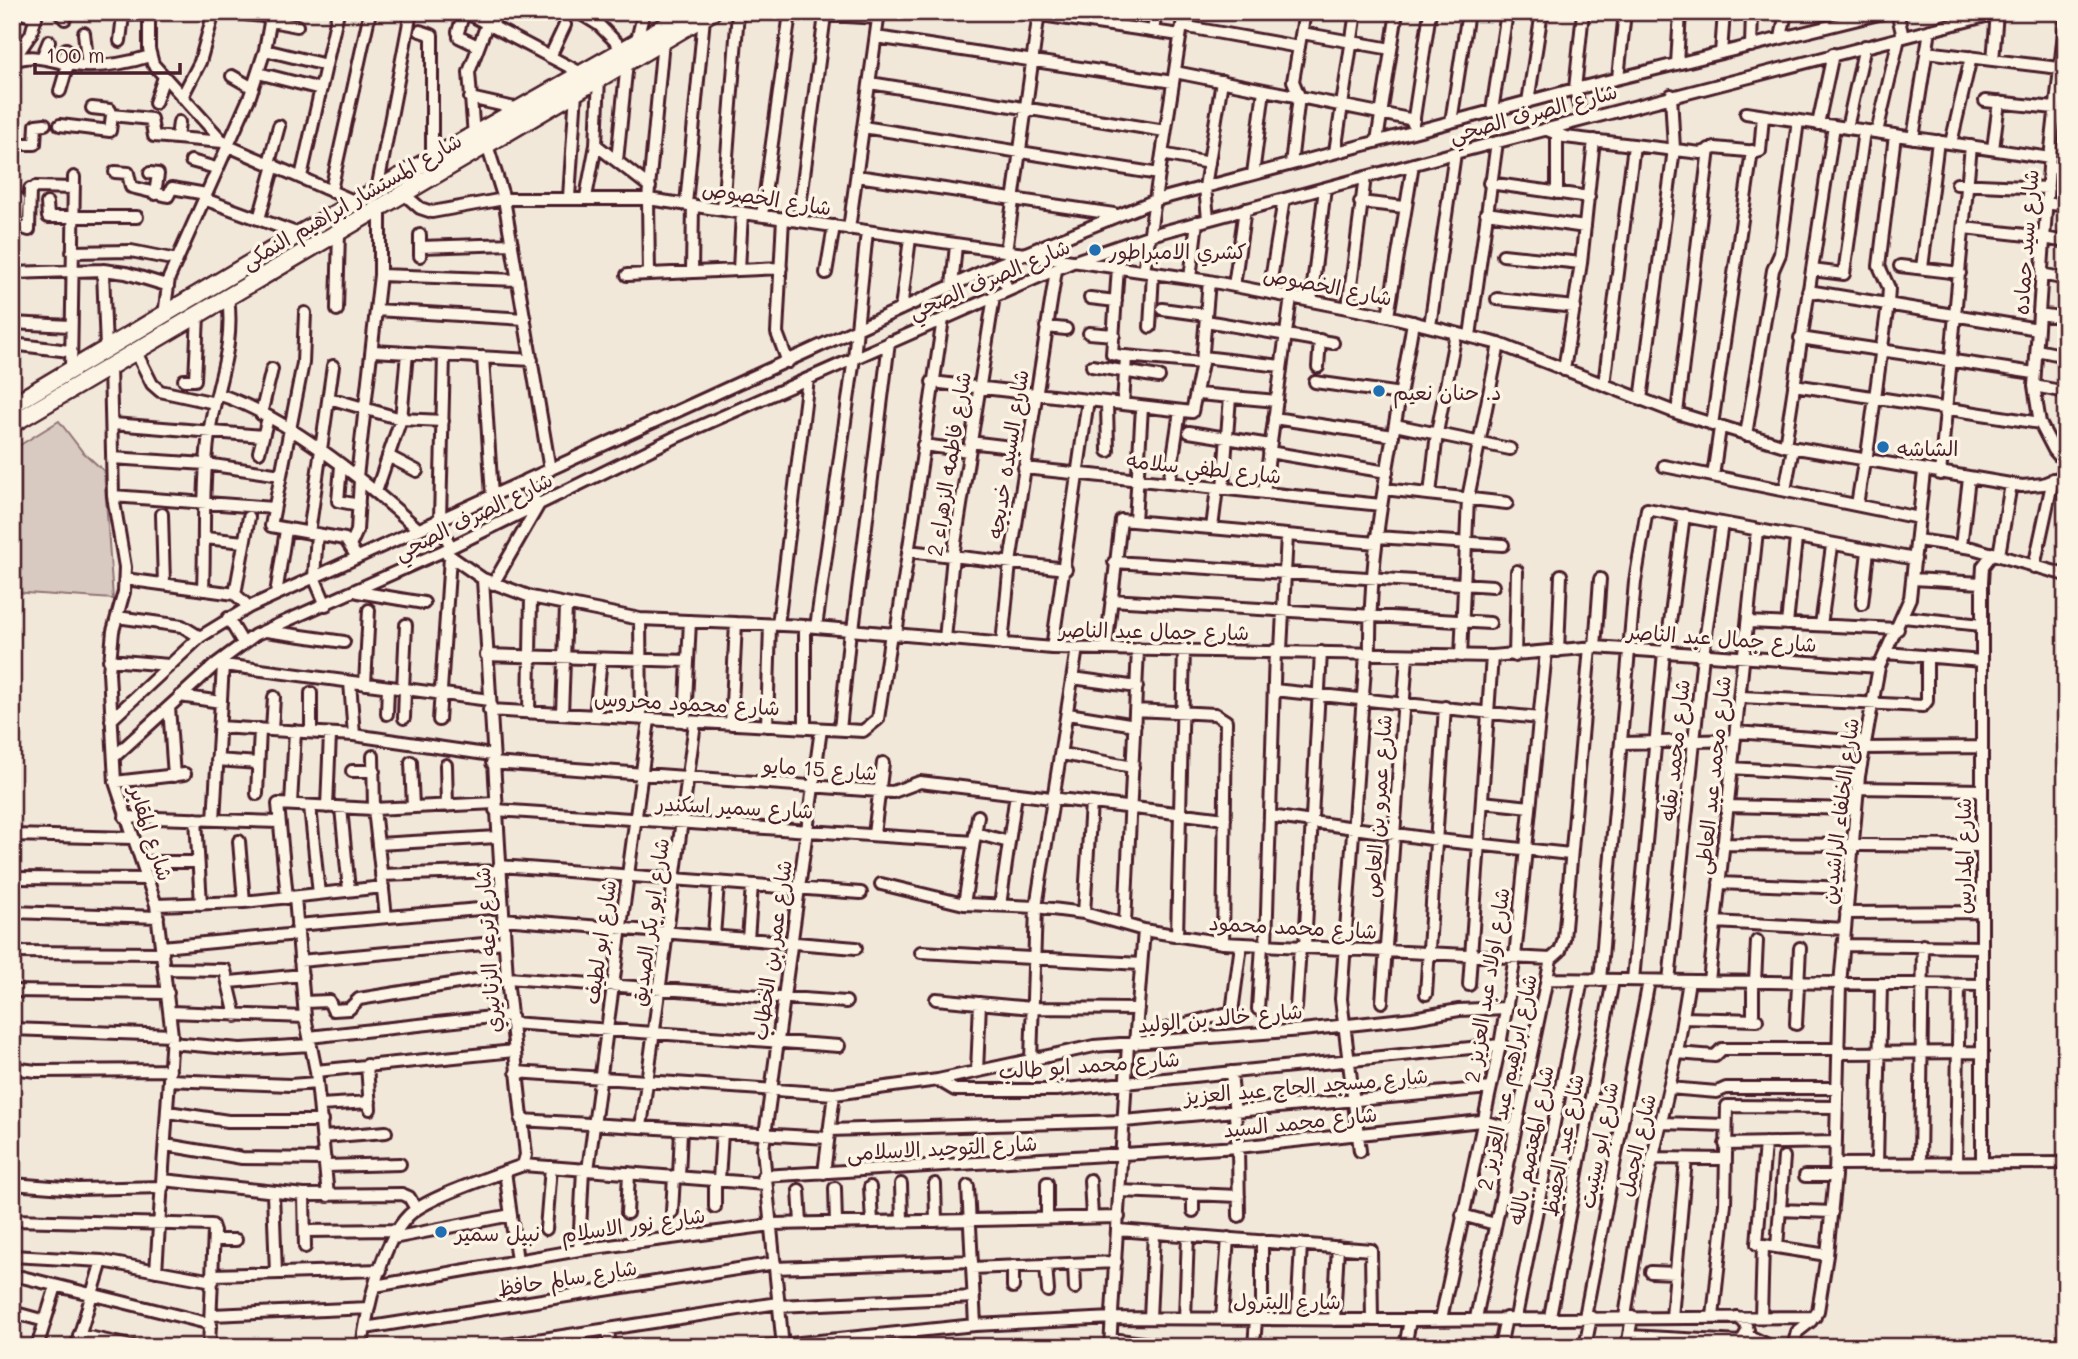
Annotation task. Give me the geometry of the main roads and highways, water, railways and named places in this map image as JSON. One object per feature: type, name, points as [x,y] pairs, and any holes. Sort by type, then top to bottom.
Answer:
[{"type":"main road","name":"شارع المستشار ابراهيم النمكى","points":[[629,52],[663,41],[692,15]]},
{"type":"main road","name":"شارع المستشار ابراهيم النمكى","points":[[12,405],[356,202],[403,193],[481,140],[692,15]]},
{"type":"main road","name":"شارع المستشار ابراهيم النمكى","points":[[525,116],[576,92],[591,76]]},
{"type":"main road","name":"شارع المستشار ابراهيم النمكى","points":[[12,424],[340,231],[432,159],[481,140]]},
{"type":"place","name":"كشري الامبراطور","points":[[1095,250]]},
{"type":"place","name":"د. حنان نعيم","points":[[1379,391]]},
{"type":"place","name":"الشاشه","points":[[1883,447]]},
{"type":"place","name":"نبيل سمير","points":[[441,1232]]}]
